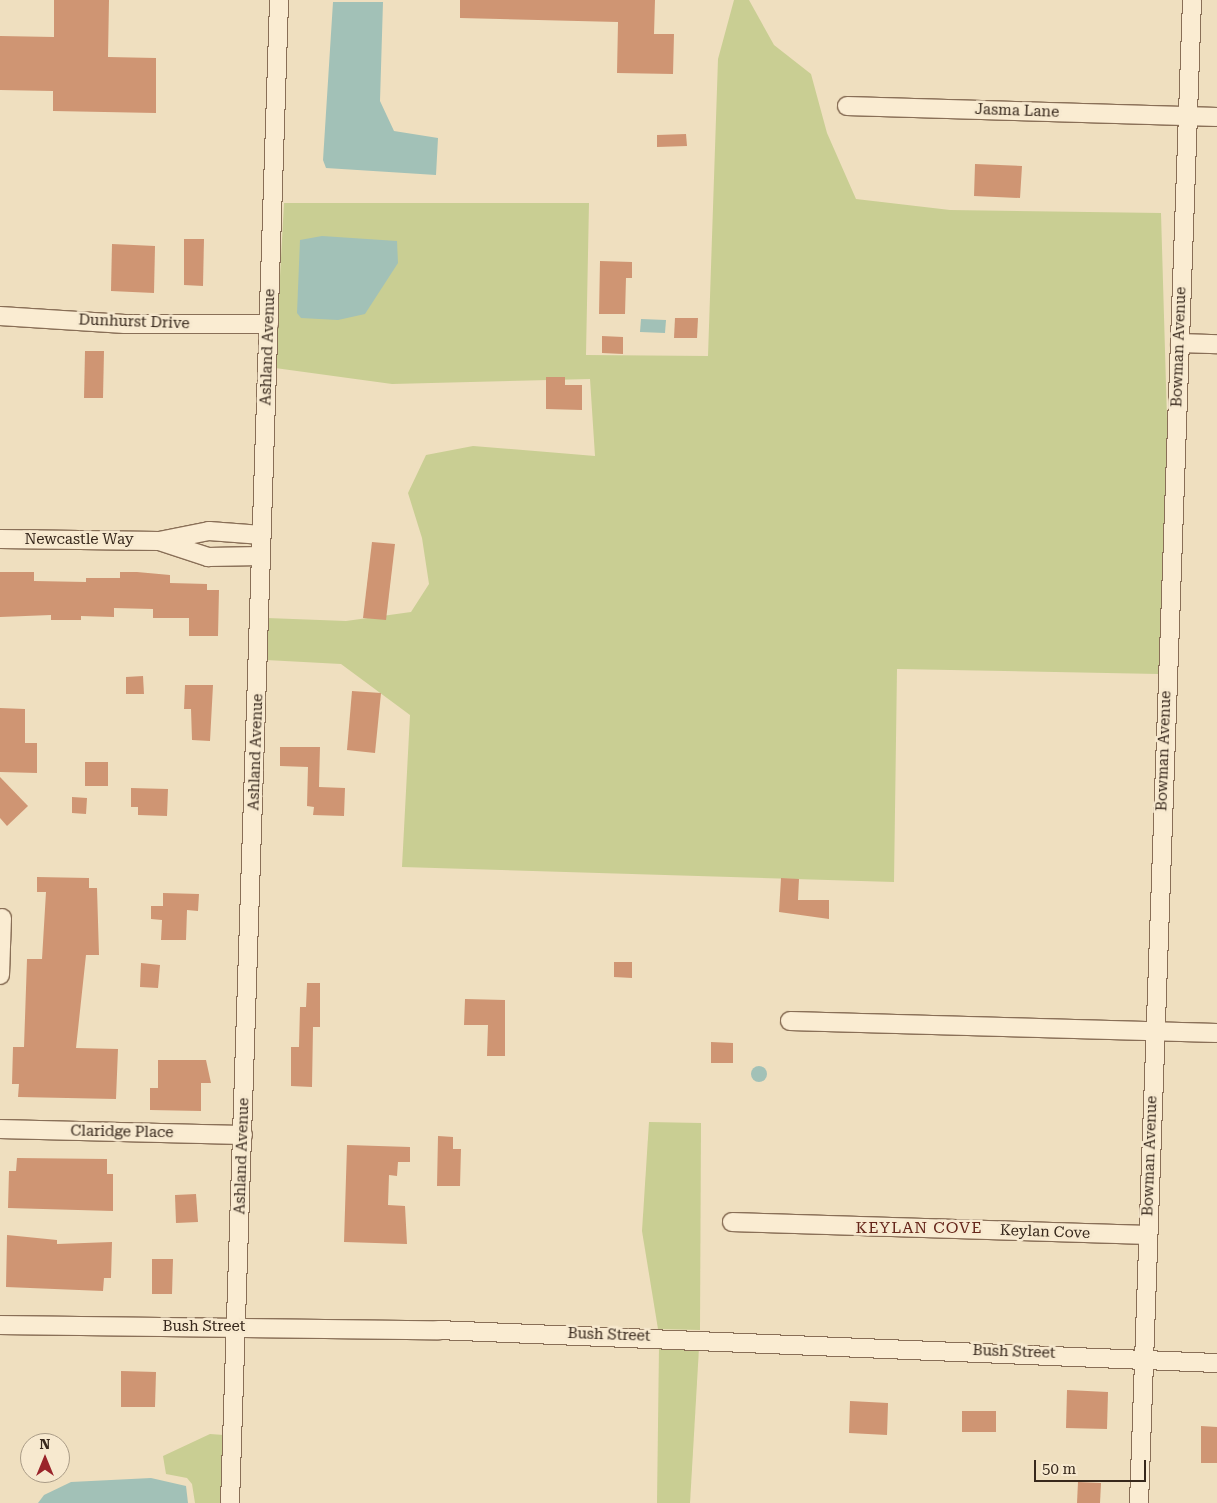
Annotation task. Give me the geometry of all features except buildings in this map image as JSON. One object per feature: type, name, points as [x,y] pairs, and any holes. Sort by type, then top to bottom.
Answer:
[{"type":"street","name":"Ashland Avenue","points":[[230,1503],[279,0]]},
{"type":"street","name":"Bowman Avenue","points":[[1139,1503],[1154,1031],[1192,0]]},
{"type":"street","name":"Jasma Lane","points":[[847,106],[1217,118]]},
{"type":"street","name":"Dunhurst Drive","points":[[0,316],[125,324],[269,324]]},
{"type":"street","points":[[1180,342],[1217,344]]},
{"type":"street","name":"Newcastle Way","points":[[0,540],[159,541],[209,531],[262,534]]},
{"type":"street","name":"Newcastle Way","points":[[159,541],[208,557],[262,556]]},
{"type":"street","points":[[0,975],[2,918]]},
{"type":"street","points":[[790,1021],[1217,1033]]},
{"type":"street","name":"Claridge Place","points":[[0,1129],[243,1135]]},
{"type":"street","name":"Keylan Cove","points":[[732,1222],[1148,1235]]},
{"type":"street","name":"Bush Street","points":[[0,1325],[438,1330],[1144,1356],[1158,1361],[1217,1363]]},
{"type":"green space","points":[[734,0],[749,0],[774,45],[811,74],[827,133],[856,199],[950,210],[1161,213],[1168,454],[1159,674],[897,669],[894,882],[402,867],[410,715],[341,664],[266,660],[267,618],[346,621],[411,612],[429,584],[422,538],[408,493],[426,455],[473,446],[595,456],[590,379],[392,384],[275,368],[284,203],[589,203],[586,355],[708,356],[718,59]]},
{"type":"green space","points":[[649,1122],[701,1123],[700,1330],[658,1329],[642,1231]]},
{"type":"green space","points":[[659,1346],[699,1348],[690,1503],[657,1503]]},
{"type":"green space","points":[[210,1434],[224,1435],[222,1503],[195,1503],[192,1484],[187,1478],[166,1474],[163,1456]]},
{"type":"water","points":[[333,2],[383,2],[380,101],[394,131],[438,138],[436,175],[326,168],[323,160]]},
{"type":"water","points":[[322,236],[397,241],[398,263],[365,314],[338,320],[301,318],[297,313],[300,240]]},
{"type":"water","points":[[641,319],[666,320],[665,333],[640,332]]},
{"type":"water","points":[[759,1066],[767,1074],[759,1082],[751,1074]]},
{"type":"water","points":[[151,1478],[186,1486],[188,1503],[38,1503],[44,1495],[71,1482]]},
{"type":"district","name":"KEYLAN COVE","points":[[919,1228]]}]
